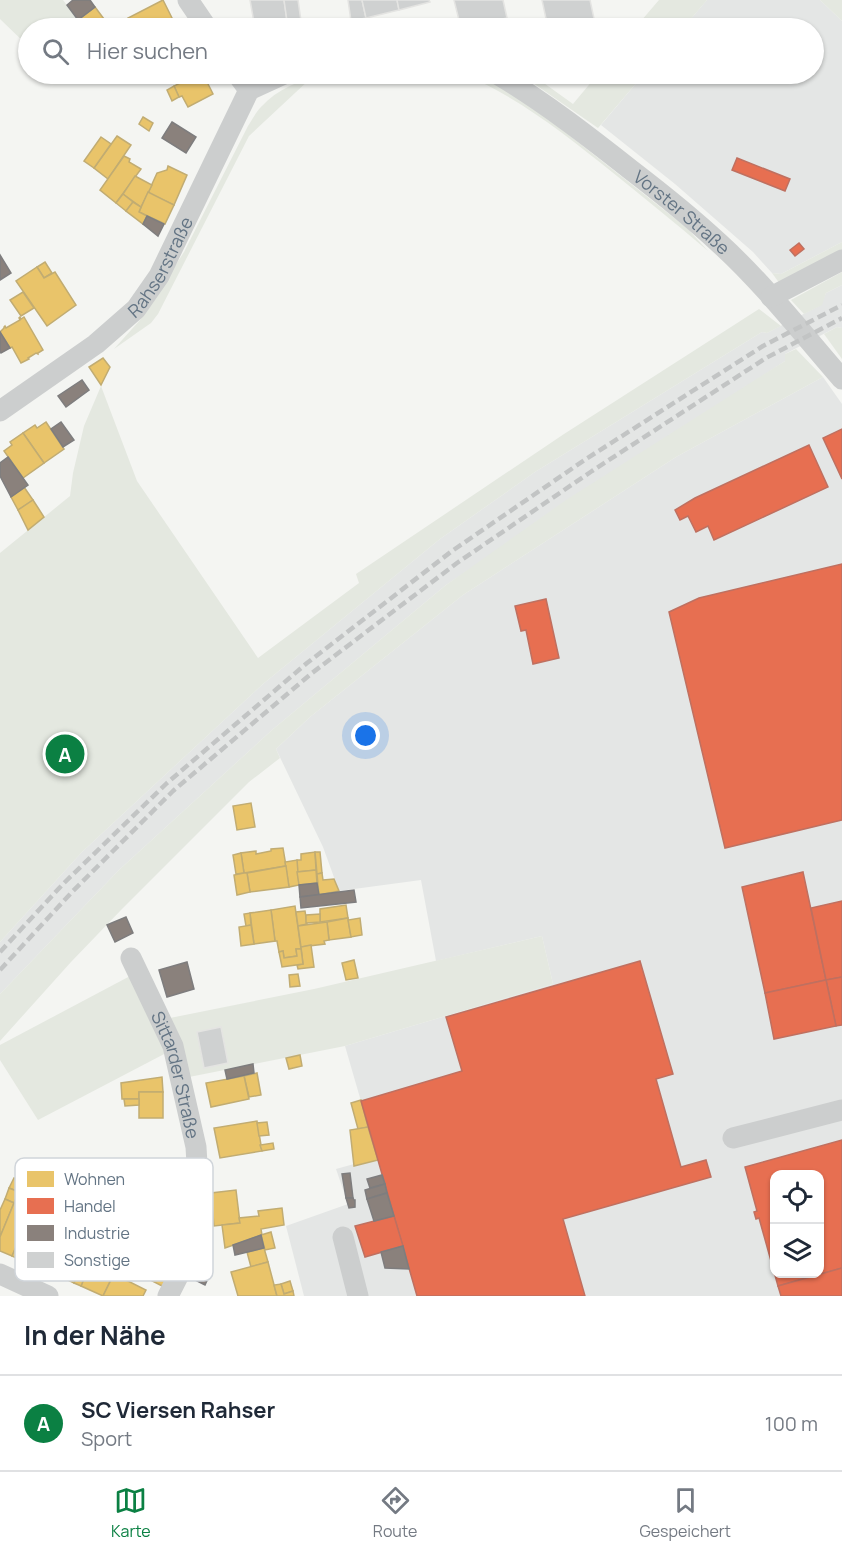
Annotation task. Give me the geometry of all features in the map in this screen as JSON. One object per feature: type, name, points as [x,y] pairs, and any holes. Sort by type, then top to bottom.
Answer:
[{"type":"street","points":[[188,0],[200,18]]},
{"type":"street","name":"Rahserstraße","points":[[0,411],[96,344],[136,309],[159,276],[242,84]]},
{"type":"street","name":"Vorster Straße","points":[[513,84],[542,102],[684,211],[728,251],[842,379]]},
{"type":"street","points":[[771,297],[842,260]]},
{"type":"street","name":"Sittarder Straße","points":[[131,958],[173,1046],[197,1158]]},
{"type":"street","points":[[733,1138],[842,1110]]},
{"type":"street","points":[[343,1237],[358,1296]]},
{"type":"street","points":[[0,1274],[15,1281]]},
{"type":"street","points":[[15,1281],[48,1296]]},
{"type":"street","name":"Sittarder Straße","points":[[168,1296],[176,1281]]},
{"type":"shaded area","points":[[0,0],[63,0],[76,18],[18,18],[18,36],[0,19]]},
{"type":"shaded area","points":[[659,0],[707,0],[692,18],[644,18]]},
{"type":"shaded area","points":[[707,0],[820,0],[842,21],[842,242],[781,274],[772,273],[753,252],[675,184],[601,125],[636,84],[824,84],[824,18],[692,18]]},
{"type":"shaded area","points":[[820,0],[842,0],[842,21]]},
{"type":"shaded area","points":[[294,84],[305,84],[249,136],[158,314],[151,323],[114,349],[140,320],[184,252],[257,111],[282,90]]},
{"type":"shaded area","points":[[485,84],[495,84],[532,106],[687,228],[708,251],[559,131]]},
{"type":"shaded area","points":[[534,84],[545,84],[573,104],[590,84],[635,84],[598,128]]},
{"type":"shaded area","points":[[842,242],[842,252],[780,284],[772,273],[781,274]]},
{"type":"shaded area","points":[[842,272],[842,285],[826,293],[822,305],[804,314],[791,300]]},
{"type":"shaded area","points":[[842,285],[842,328],[837,327],[785,354],[785,361],[446,585],[272,730],[119,870],[0,994],[0,942],[82,852],[263,684],[440,539],[535,472],[762,332],[767,333],[821,305],[826,293]]},
{"type":"shaded area","points":[[759,309],[781,326],[767,333],[762,332],[535,472],[440,539],[263,684],[82,852],[0,942],[0,553],[70,496],[84,426],[101,386],[137,481],[258,658],[359,583],[356,574],[564,434]]},
{"type":"shaded area","points":[[837,327],[842,328],[842,359],[824,334]]},
{"type":"shaded area","points":[[796,349],[823,377],[676,457],[463,595],[310,717],[276,749],[280,758],[249,782],[122,909],[0,1041],[0,994],[119,870],[272,730],[446,585],[566,500],[785,361],[785,354]]},
{"type":"shaded area","points":[[823,377],[842,404],[842,1296],[304,1296],[286,1226],[348,1204],[336,1169],[378,1160],[345,1046],[553,984],[542,936],[436,961],[421,880],[339,891],[323,847],[276,749],[310,717],[463,595],[676,457]]},
{"type":"shaded area","points":[[542,936],[553,984],[345,1046],[184,1078],[165,1019],[314,989]]},
{"type":"shaded area","points":[[132,975],[168,1052],[38,1120],[0,1060],[0,1045]]},
{"type":"building: Wohnen","points":[[163,0],[172,18],[128,18]]},
{"type":"building: Wohnen","points":[[95,7],[103,18],[81,18]]},
{"type":"building: Wohnen","points":[[208,84],[213,94],[188,107],[182,96],[179,97],[174,86]]},
{"type":"building: Wohnen","points":[[174,86],[179,97],[172,101],[167,90]]},
{"type":"building: Wohnen","points":[[143,117],[153,123],[149,131],[139,124]]},
{"type":"building: Wohnen","points":[[117,136],[131,145],[108,179],[94,168]]},
{"type":"building: Wohnen","points":[[101,137],[111,144],[94,168],[84,161]]},
{"type":"building: Wohnen","points":[[124,156],[141,169],[116,203],[100,190]]},
{"type":"building: Wohnen","points":[[168,166],[187,175],[174,205],[148,193],[157,173],[167,170]]},
{"type":"building: Wohnen","points":[[135,176],[152,185],[141,207],[123,194]]},
{"type":"building: Wohnen","points":[[148,192],[174,205],[165,224],[139,212]]},
{"type":"building: Wohnen","points":[[123,194],[133,202],[126,211],[116,203]]},
{"type":"building: Wohnen","points":[[133,202],[141,207],[139,212],[147,216],[143,224],[126,211]]},
{"type":"building: Wohnen","points":[[45,262],[52,273],[44,278],[37,267]]},
{"type":"building: Wohnen","points":[[37,267],[44,278],[55,272],[76,305],[47,326],[16,281]]},
{"type":"building: Wohnen","points":[[23,292],[34,308],[21,316],[10,300]]},
{"type":"building: Wohnen","points":[[20,317],[21,319],[24,317],[43,350],[21,363],[0,332],[5,326],[6,328],[20,320]]},
{"type":"building: Wohnen","points":[[103,358],[110,367],[101,385],[89,367]]},
{"type":"building: Wohnen","points":[[46,422],[64,449],[44,463],[23,433],[35,425],[37,428]]},
{"type":"building: Wohnen","points":[[23,433],[44,463],[23,478],[4,451],[12,445],[10,442]]},
{"type":"building: Wohnen","points":[[24,487],[33,500],[18,510],[11,497]]},
{"type":"building: Wohnen","points":[[33,500],[44,517],[28,530],[18,510]]},
{"type":"building: Wohnen","points":[[251,803],[255,827],[237,830],[233,806]]},
{"type":"building: Wohnen","points":[[283,848],[286,866],[244,873],[241,853],[256,851],[256,854]]},
{"type":"building: Wohnen","points":[[315,852],[316,870],[297,872],[297,860],[301,860],[301,854]]},
{"type":"building: Wohnen","points":[[315,852],[320,852],[322,873],[317,874]]},
{"type":"building: Wohnen","points":[[241,853],[244,873],[236,874],[233,855]]},
{"type":"building: Wohnen","points":[[297,860],[299,885],[289,887],[285,862]]},
{"type":"building: Wohnen","points":[[286,866],[289,887],[250,892],[247,873]]},
{"type":"building: Wohnen","points":[[316,870],[317,883],[299,885],[297,872]]},
{"type":"building: Wohnen","points":[[247,873],[250,892],[237,895],[234,875]]},
{"type":"building: Wohnen","points":[[322,873],[323,880],[334,879],[339,891],[319,895],[317,874]]},
{"type":"building: Wohnen","points":[[346,905],[348,918],[320,922],[320,909]]},
{"type":"building: Wohnen","points":[[295,906],[301,949],[296,949],[297,956],[284,958],[283,951],[279,952],[277,941],[275,941],[271,910]]},
{"type":"building: Wohnen","points":[[271,910],[275,941],[254,944],[250,913]]},
{"type":"building: Wohnen","points":[[305,911],[307,924],[298,926],[296,912]]},
{"type":"building: Wohnen","points":[[250,913],[251,925],[246,926],[244,914]]},
{"type":"building: Wohnen","points":[[320,914],[320,922],[306,923],[306,915]]},
{"type":"building: Wohnen","points":[[348,918],[351,937],[329,940],[327,922]]},
{"type":"building: Wohnen","points":[[360,918],[362,935],[351,937],[348,920]]},
{"type":"building: Wohnen","points":[[327,922],[329,940],[324,941],[325,944],[301,947],[298,926]]},
{"type":"building: Wohnen","points":[[251,925],[254,944],[241,946],[239,927]]},
{"type":"building: Wohnen","points":[[311,945],[314,967],[298,969],[297,965],[303,964],[301,947]]},
{"type":"building: Wohnen","points":[[296,949],[301,949],[303,964],[282,967],[279,952],[283,951],[284,958],[297,956]]},
{"type":"building: Wohnen","points":[[354,960],[358,978],[346,980],[342,963]]},
{"type":"building: Wohnen","points":[[298,974],[300,986],[290,987],[289,975]]},
{"type":"building: Wohnen","points":[[300,1055],[302,1066],[289,1069],[286,1058]]},
{"type":"building: Wohnen","points":[[257,1073],[261,1095],[249,1097],[244,1076]]},
{"type":"building: Wohnen","points":[[244,1076],[249,1099],[211,1107],[206,1083]]},
{"type":"building: Wohnen","points":[[162,1077],[163,1092],[139,1092],[139,1099],[122,1099],[121,1083]]},
{"type":"building: Wohnen","points":[[139,1092],[163,1092],[163,1118],[139,1118]]},
{"type":"building: Wohnen","points":[[124,1099],[139,1099],[139,1105],[125,1106]]},
{"type":"building: Wohnen","points":[[361,1100],[368,1127],[358,1129],[351,1103]]},
{"type":"building: Wohnen","points":[[257,1121],[262,1151],[220,1158],[214,1128]]},
{"type":"building: Wohnen","points":[[267,1122],[269,1135],[259,1136],[257,1123]]},
{"type":"building: Wohnen","points":[[368,1127],[378,1160],[354,1166],[350,1130]]},
{"type":"building: Wohnen","points":[[273,1143],[274,1149],[262,1151],[260,1145]]},
{"type":"building: Wohnen","points":[[14,1178],[15,1178],[15,1190],[9,1188]]},
{"type":"building: Wohnen","points":[[9,1188],[15,1190],[14,1203],[5,1199]]},
{"type":"building: Wohnen","points":[[236,1190],[240,1223],[214,1226],[213,1193]]},
{"type":"building: Wohnen","points":[[5,1199],[14,1203],[0,1237],[0,1210]]},
{"type":"building: Wohnen","points":[[15,1203],[15,1249],[12,1256],[0,1251],[0,1237]]},
{"type":"building: Wohnen","points":[[282,1208],[284,1225],[261,1229],[262,1235],[225,1248],[222,1225],[240,1223],[239,1218],[259,1216],[258,1211]]},
{"type":"building: Wohnen","points":[[271,1232],[275,1248],[265,1250],[261,1235]]},
{"type":"building: Wohnen","points":[[264,1248],[268,1262],[251,1267],[247,1252]]},
{"type":"building: Wohnen","points":[[268,1262],[277,1296],[238,1296],[231,1272]]},
{"type":"building: Wohnen","points":[[75,1281],[83,1281],[81,1286],[74,1283]]},
{"type":"building: Wohnen","points":[[83,1281],[110,1281],[103,1296],[81,1286]]},
{"type":"building: Wohnen","points":[[110,1281],[128,1281],[146,1290],[143,1296],[103,1296]]},
{"type":"building: Wohnen","points":[[152,1281],[167,1281],[164,1287]]},
{"type":"building: Wohnen","points":[[290,1281],[293,1291],[284,1294],[281,1284]]},
{"type":"building: Wohnen","points":[[281,1284],[284,1294],[293,1291],[294,1296],[277,1296],[274,1285]]},
{"type":"building: Handel","points":[[737,158],[790,179],[785,191],[732,170]]},
{"type":"building: Handel","points":[[799,243],[804,249],[795,256],[790,250]]},
{"type":"building: Handel","points":[[842,429],[842,479],[823,438]]},
{"type":"building: Handel","points":[[809,445],[828,487],[714,540],[708,526],[696,532],[688,516],[680,520],[675,510],[695,498]]},
{"type":"building: Handel","points":[[842,564],[842,820],[725,848],[669,612],[699,598]]},
{"type":"building: Handel","points":[[546,599],[559,658],[533,664],[526,630],[521,631],[515,606]]},
{"type":"building: Handel","points":[[803,872],[826,980],[765,993],[742,887]]},
{"type":"building: Handel","points":[[842,901],[842,977],[826,980],[811,908]]},
{"type":"building: Handel","points":[[640,961],[673,1074],[656,1079],[681,1167],[706,1160],[711,1177],[563,1219],[585,1296],[417,1296],[361,1101],[462,1071],[446,1017]]},
{"type":"building: Handel","points":[[842,977],[842,1025],[836,1026],[826,980]]},
{"type":"building: Handel","points":[[826,980],[836,1026],[774,1039],[765,993]]},
{"type":"building: Handel","points":[[842,1140],[842,1268],[824,1273],[824,1170],[770,1170],[770,1258],[759,1218],[756,1219],[754,1212],[757,1211],[745,1167]]},
{"type":"building: Handel","points":[[394,1216],[403,1246],[365,1257],[355,1226]]},
{"type":"building: Handel","points":[[842,1268],[842,1296],[781,1296],[778,1286],[806,1278],[824,1278],[824,1273]]},
{"type":"building: Handel","points":[[776,1278],[806,1278],[778,1286]]},
{"type":"building: Industrie","points":[[73,0],[90,0],[95,7],[81,18],[77,18],[67,5]]},
{"type":"building: Industrie","points":[[172,122],[196,137],[186,153],[162,138]]},
{"type":"building: Industrie","points":[[147,216],[164,224],[158,236],[143,224]]},
{"type":"building: Industrie","points":[[0,255],[11,273],[0,280]]},
{"type":"building: Industrie","points":[[0,332],[10,348],[1,353],[0,351]]},
{"type":"building: Industrie","points":[[82,380],[89,390],[66,407],[58,396]]},
{"type":"building: Industrie","points":[[61,422],[74,440],[63,447],[51,429]]},
{"type":"building: Industrie","points":[[8,457],[28,485],[11,497],[0,476],[0,463]]},
{"type":"building: Industrie","points":[[317,883],[319,895],[300,897],[299,885]]},
{"type":"building: Industrie","points":[[354,890],[356,902],[301,908],[300,897]]},
{"type":"building: Industrie","points":[[126,917],[133,933],[115,942],[107,925]]},
{"type":"building: Industrie","points":[[187,962],[194,989],[167,997],[159,970]]},
{"type":"building: Industrie","points":[[253,1064],[254,1073],[227,1079],[225,1070]]},
{"type":"building: Industrie","points":[[350,1173],[353,1198],[346,1198],[342,1174]]},
{"type":"building: Industrie","points":[[382,1175],[385,1184],[370,1188],[367,1179]]},
{"type":"building: Industrie","points":[[385,1184],[387,1193],[367,1199],[365,1190]]},
{"type":"building: Industrie","points":[[387,1193],[394,1216],[374,1221],[367,1199]]},
{"type":"building: Industrie","points":[[346,1198],[355,1200],[355,1207],[349,1208]]},
{"type":"building: Industrie","points":[[261,1235],[264,1248],[235,1255],[233,1245]]},
{"type":"building: Industrie","points":[[403,1246],[409,1269],[385,1268],[381,1252]]},
{"type":"building: Sonstige","points":[[250,0],[284,0],[287,18],[253,18]]},
{"type":"building: Sonstige","points":[[284,0],[298,0],[301,18],[287,18]]},
{"type":"building: Sonstige","points":[[348,0],[362,0],[366,18],[351,18]]},
{"type":"building: Sonstige","points":[[362,0],[397,0],[399,10],[366,18]]},
{"type":"building: Sonstige","points":[[397,0],[429,0],[430,2],[399,10]]},
{"type":"building: Sonstige","points":[[454,0],[503,0],[507,18],[458,18]]},
{"type":"building: Sonstige","points":[[542,0],[590,0],[594,18],[546,18]]},
{"type":"building: Sonstige","points":[[221,1027],[228,1063],[204,1068],[197,1032]]},
{"type":"railway","points":[[0,952],[63,884],[167,783],[307,663],[452,551],[586,459],[763,346],[842,305]]},
{"type":"railway","points":[[0,970],[72,892],[173,791],[312,673],[457,563],[592,471],[766,358],[842,318]]},
{"type":"place","name":"SC Viersen Rahser","points":[[65,754]]}]
